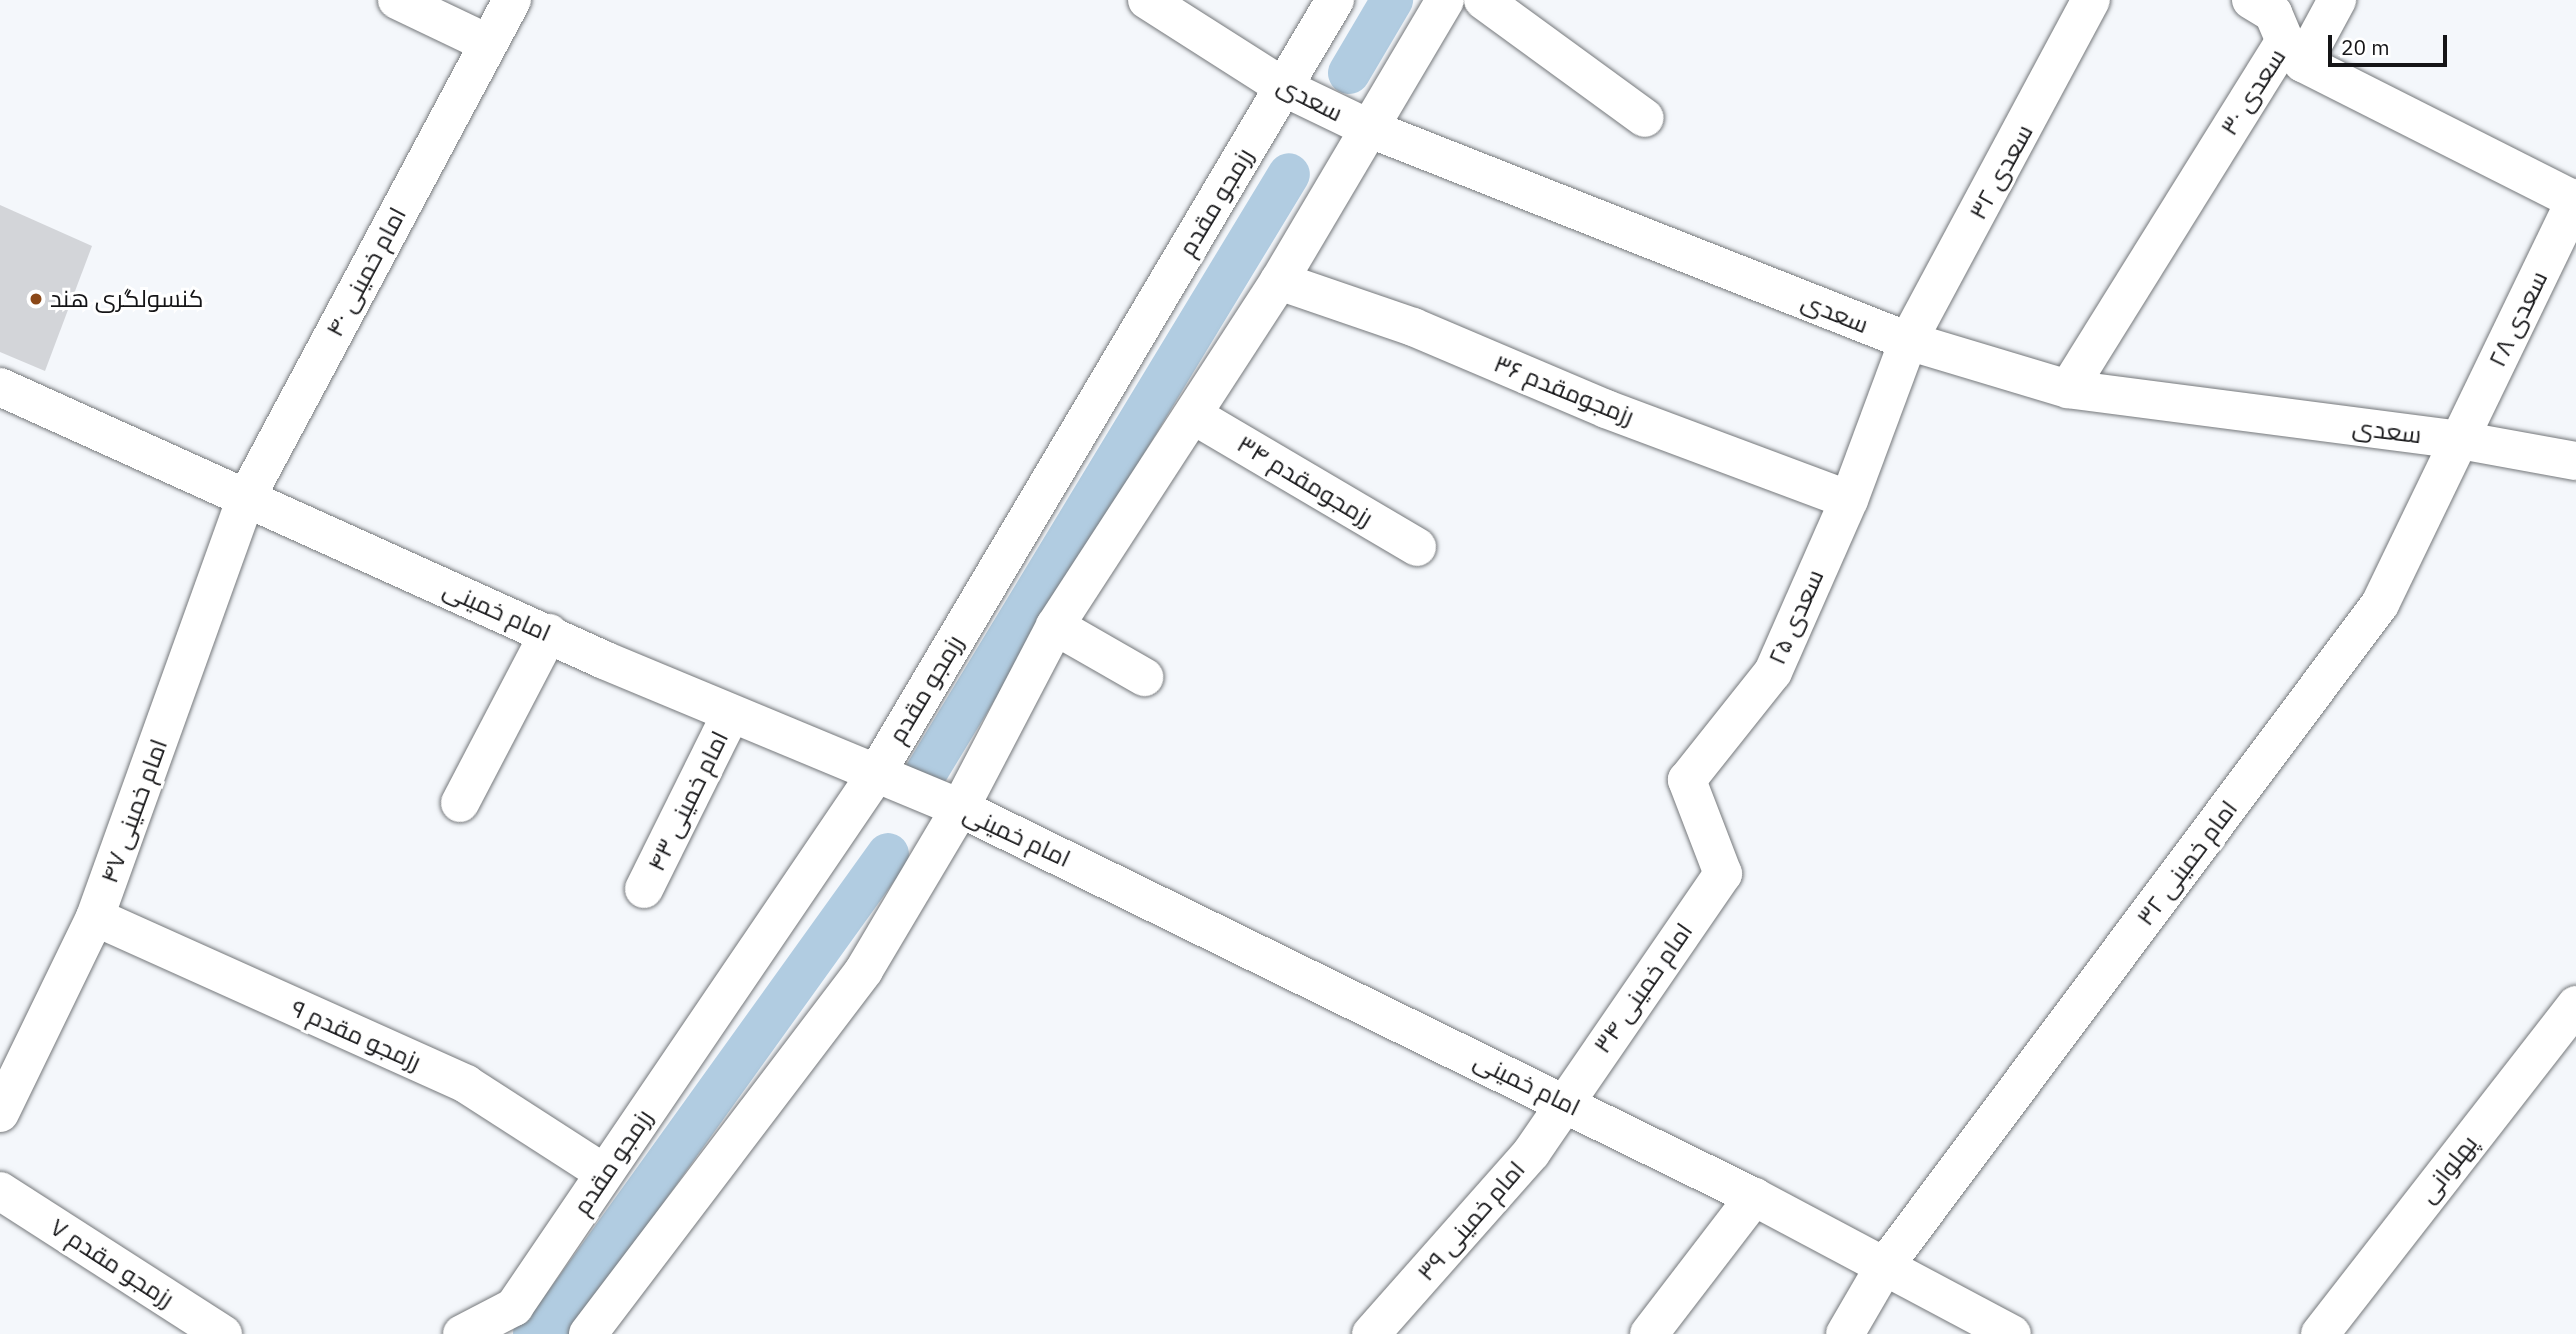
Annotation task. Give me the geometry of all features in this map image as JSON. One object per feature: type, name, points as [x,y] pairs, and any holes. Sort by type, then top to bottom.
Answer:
[{"type":"street","points":[[397,0],[487,43]]},
{"type":"street","name":"امام خمینی ۴۰","points":[[245,500],[512,0]]},
{"type":"street","name":"سعدی","points":[[1147,0],[1285,88],[1368,128],[1908,341],[2068,389],[2460,440],[2576,461]]},
{"type":"street","name":"رزمجو مقدم","points":[[462,1334],[514,1307],[876,774],[1335,0]]},
{"type":"street","points":[[589,1334],[864,970],[960,808],[1055,626],[1279,281],[1445,0]]},
{"type":"street","points":[[1483,0],[1646,118]]},
{"type":"street","name":"سعدی ۳۲","points":[[1908,341],[2036,109],[2091,0]]},
{"type":"street","points":[[2251,0],[2273,13],[2294,52],[2337,0]]},
{"type":"street","name":"سعدی ۳۰","points":[[2068,389],[2294,52],[2576,200]]},
{"type":"street","name":"سعدی ۲۸","points":[[2460,440],[2576,200]]},
{"type":"street","name":"رزمجومقدم ۳۶","points":[[1279,281],[1413,327],[1606,409],[1849,499]]},
{"type":"street","name":"سعدی ۲۵","points":[[1723,874],[1687,779],[1773,671],[1849,499],[1908,341]]},
{"type":"street","name":"امام خمینی","points":[[0,387],[245,500],[731,714],[960,808],[1754,1197],[2012,1334]]},
{"type":"street","name":"رزمجومقدم ۳۴","points":[[1193,415],[1417,547]]},
{"type":"street","name":"امام خمینی ۳۲","points":[[1844,1334],[1884,1267],[2381,604],[2460,440]]},
{"type":"street","name":"امام خمینی ۴۷","points":[[0,1113],[96,917],[245,500]]},
{"type":"street","points":[[1055,626],[1144,677]]},
{"type":"street","points":[[460,803],[549,633]]},
{"type":"street","name":"امام خمینی ۴۳","points":[[644,889],[731,714]]},
{"type":"street","name":"امام خمینی ۳۴","points":[[1563,1102],[1723,874]]},
{"type":"street","name":"رزمجو مقدم ۹","points":[[96,917],[466,1084],[604,1173]]},
{"type":"street","name":"پهلوانی","points":[[2320,1334],[2576,1005]]},
{"type":"street","name":"امام خمینی ۳۹","points":[[1371,1334],[1531,1153],[1563,1102]]},
{"type":"street","name":"رزمجو مقدم ۷","points":[[0,1191],[223,1334]]},
{"type":"street","points":[[1649,1334],[1754,1197]]},
{"type":"building","name":"کنسولگری هند","points":[[0,205],[92,246],[45,371],[0,352]]},
{"type":"waterway","points":[[1349,73],[1392,0]]},
{"type":"waterway","points":[[926,773],[1289,174]]},
{"type":"waterway","points":[[534,1334],[549,1326],[888,854]]},
{"type":"place","name":"کنسولگری هند","points":[[36,299]]}]
